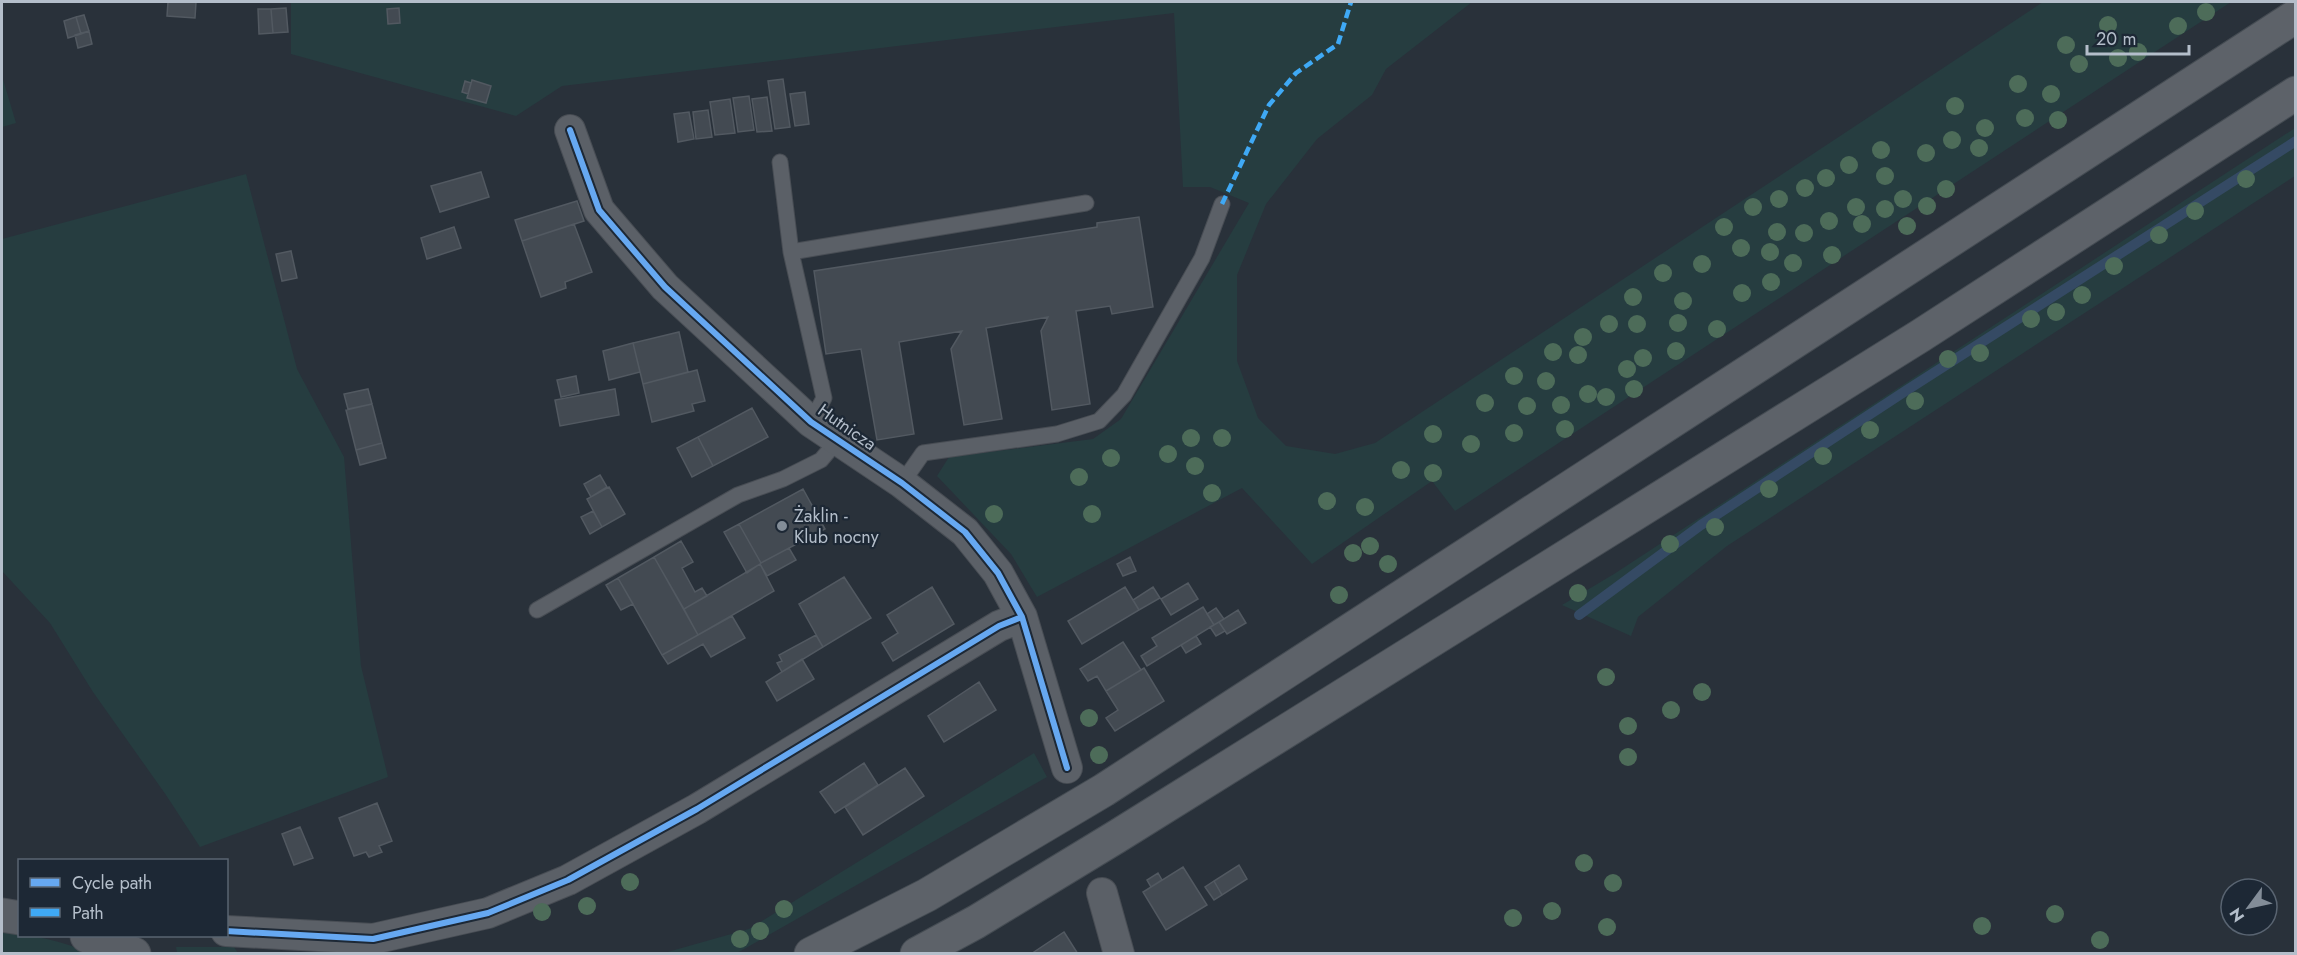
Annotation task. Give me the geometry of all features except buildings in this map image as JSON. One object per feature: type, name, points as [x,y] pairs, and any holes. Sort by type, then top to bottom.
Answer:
[{"type":"main road","points":[[811,954],[927,895],[1104,790],[2295,16]]},
{"type":"main road","points":[[917,954],[976,922],[1116,837],[1920,336],[2295,93]]},
{"type":"street","name":"Hutnicza","points":[[570,130],[599,210],[665,287],[811,422],[902,483],[965,532],[998,573],[1022,617],[1067,768]]},
{"type":"street","points":[[228,932],[257,944],[373,939],[488,913],[568,880],[697,808],[989,632],[1022,617]]},
{"type":"street","points":[[1102,893],[1119,954]]},
{"type":"street","points":[[2,915],[18,918]]},
{"type":"street","points":[[92,937],[137,947]]},
{"type":"lane","points":[[780,162],[791,252],[824,398],[811,422]]},
{"type":"lane","points":[[791,252],[1086,203]]},
{"type":"lane","points":[[902,483],[923,453],[1058,434],[1099,420],[1124,395],[1191,278],[1202,258],[1222,204]]},
{"type":"lane","points":[[537,610],[738,495],[783,479],[821,459],[837,441]]},
{"type":"green space","points":[[291,2],[1472,2],[1386,69],[1372,95],[1317,139],[1266,204],[1237,275],[1237,361],[1258,418],[1286,446],[1335,454],[1375,443],[2043,2],[2231,2],[1455,511],[1432,481],[1312,564],[1242,488],[1037,597],[1011,554],[937,476],[949,457],[1093,439],[1121,419],[1249,203],[1210,187],[1183,187],[1174,13],[562,86],[516,116],[291,54]]},
{"type":"green space","points":[[2,76],[16,123],[2,127]]},
{"type":"green space","points":[[2295,128],[2295,176],[1727,546],[1638,617],[1631,636],[1562,605],[1614,574]]},
{"type":"green space","points":[[246,174],[297,369],[344,457],[361,666],[388,777],[200,847],[93,692],[50,623],[2,571],[2,239]]},
{"type":"green space","points":[[1034,753],[1047,777],[737,953],[664,953],[749,929]]},
{"type":"green space","points":[[2,932],[18,934],[18,937],[46,939],[89,953],[2,953]]},
{"type":"green space","points":[[176,947],[234,947],[238,953],[177,953]]},
{"type":"waterway","points":[[1579,615],[1701,525],[2296,141]]},
{"type":"marked path","points":[[1222,204],[1269,105],[1296,73],[1338,44],[1351,2]]},
{"type":"cycle path","points":[[570,130],[599,210],[665,287],[811,422],[902,483],[965,532],[998,573],[1022,617],[1067,768]]},
{"type":"cycle path","points":[[228,931],[373,939],[488,913],[568,880],[697,809],[999,626],[1022,617]]},
{"type":"place","name":"Żaklin - Klub nocny","points":[[782,526]]}]
